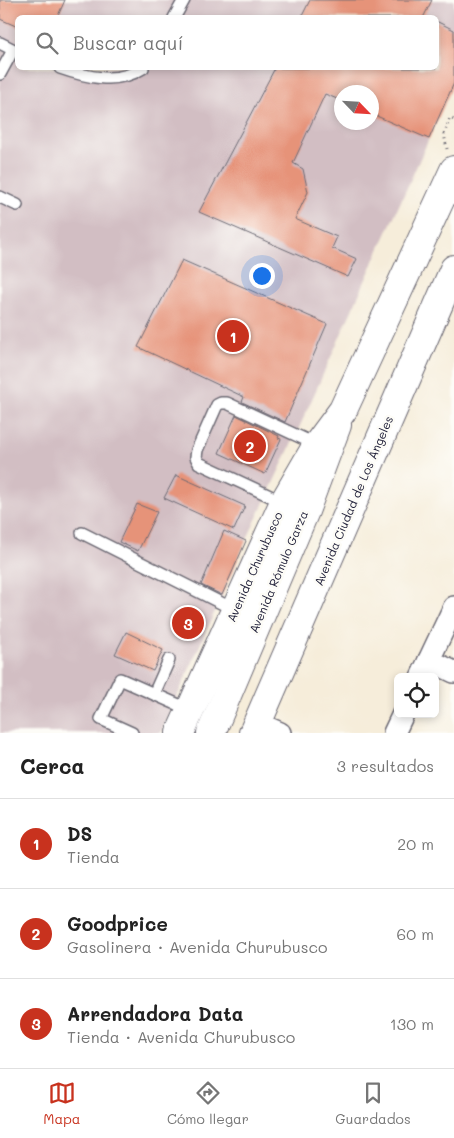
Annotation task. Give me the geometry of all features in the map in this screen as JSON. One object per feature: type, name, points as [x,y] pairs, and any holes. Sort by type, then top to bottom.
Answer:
[{"type":"main road","name":"Avenida Churubusco","points":[[185,722],[235,610],[294,507],[322,447],[343,410],[454,170]]},
{"type":"main road","name":"Avenida Ciudad de Los Ángeles","points":[[263,730],[454,269]]},
{"type":"main road","name":"Avenida Rómulo Garza","points":[[211,733],[294,507]]},
{"type":"street","points":[[454,607],[425,668],[454,672]]},
{"type":"street","points":[[394,733],[401,718]]},
{"type":"lane","points":[[176,15],[184,0]]},
{"type":"lane","points":[[0,44],[15,51],[0,74]]},
{"type":"lane","points":[[66,70],[82,76],[107,78],[133,73],[138,70]]},
{"type":"lane","points":[[0,196],[17,205]]},
{"type":"lane","points":[[294,507],[199,462],[196,457],[198,450],[217,405],[227,403],[322,447]]},
{"type":"lane","points":[[82,532],[235,610]]},
{"type":"lane","points":[[154,694],[169,660]]},
{"type":"lane","points":[[132,733],[101,719],[120,679],[154,694],[185,722]]},
{"type":"path","points":[[444,134],[450,118],[454,120]]},
{"type":"shaded area","points":[[0,0],[454,0],[454,83],[299,428],[246,541],[161,733],[0,733]]},
{"type":"building","points":[[0,0],[65,0],[58,15],[15,15],[15,26],[0,19]]},
{"type":"building","points":[[310,0],[432,0],[424,15],[302,15]]},
{"type":"building","points":[[439,22],[454,30],[454,83],[429,139],[379,117],[379,85],[334,85],[334,98],[325,94],[293,163],[303,169],[308,192],[295,219],[337,237],[332,248],[357,259],[348,277],[199,212],[274,70],[439,70]]},
{"type":"building","points":[[182,260],[327,324],[285,422],[242,402],[244,397],[138,347]]},
{"type":"building","points":[[236,415],[279,436],[278,438],[281,439],[265,474],[219,453]]},
{"type":"building","points":[[176,475],[245,506],[234,530],[164,498]]},
{"type":"building","points":[[137,504],[157,512],[138,551],[119,542]]},
{"type":"building","points":[[224,531],[246,541],[222,595],[201,585]]},
{"type":"building","points":[[126,632],[163,650],[153,671],[115,654]]},
{"type":"place","name":"DS","points":[[233,336]]},
{"type":"place","name":"Goodprice","points":[[250,446]]},
{"type":"place","name":"Arrendadora Data","points":[[188,623]]}]
